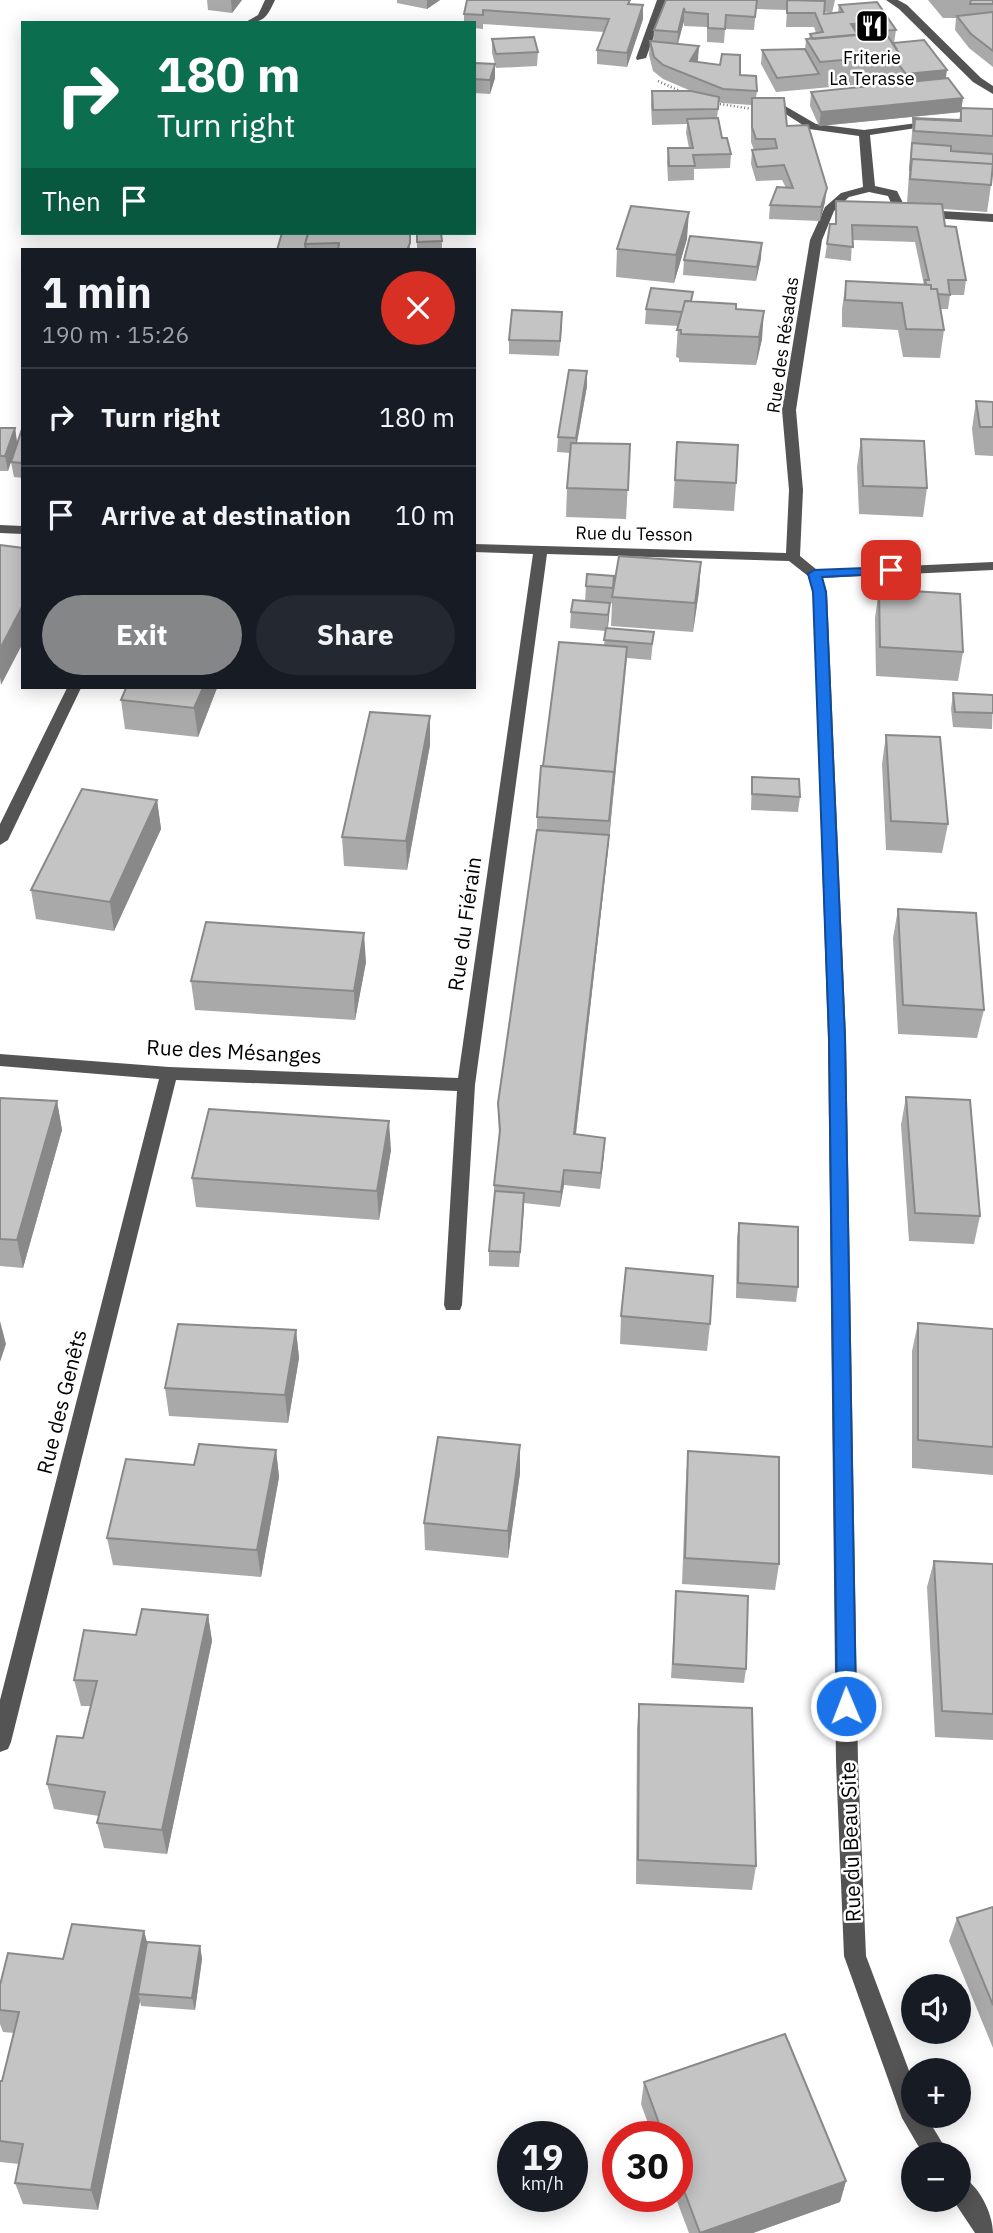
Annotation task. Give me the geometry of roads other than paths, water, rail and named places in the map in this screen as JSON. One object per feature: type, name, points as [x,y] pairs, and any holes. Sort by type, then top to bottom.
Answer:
[{"type":"street","points":[[253,21],[262,17],[270,0]]},
{"type":"street","points":[[641,58],[662,0]]},
{"type":"street","points":[[891,0],[903,7],[977,80],[993,91]]},
{"type":"street","points":[[785,109],[813,127],[864,133],[924,122],[947,122]]},
{"type":"street","points":[[864,133],[869,189],[893,193],[901,212],[993,218]]},
{"type":"street","name":"Rue des Résadas","points":[[793,557],[796,490],[789,410],[812,262],[829,209],[845,195],[869,189]]},
{"type":"street","points":[[0,529],[21,530]]},
{"type":"street","name":"Rue du Tesson","points":[[476,548],[793,557]]},
{"type":"street","name":"Rue du Fiérain","points":[[453,1305],[466,1085],[540,551]]},
{"type":"street","points":[[793,557],[814,574],[993,566]]},
{"type":"street","name":"Rue du Beau Site","points":[[814,574],[820,592],[837,1038],[847,1762],[855,1956],[914,2118],[929,2142]]},
{"type":"street","points":[[0,840],[74,689]]},
{"type":"street","name":"Rue des Mésanges","points":[[0,1060],[169,1073],[466,1085]]},
{"type":"street","name":"Rue des Genêts","points":[[0,1742],[169,1073]]},
{"type":"street","points":[[971,2205],[989,2233]]},
{"type":"place","name":"Friterie La Terasse","points":[[872,26]]}]
